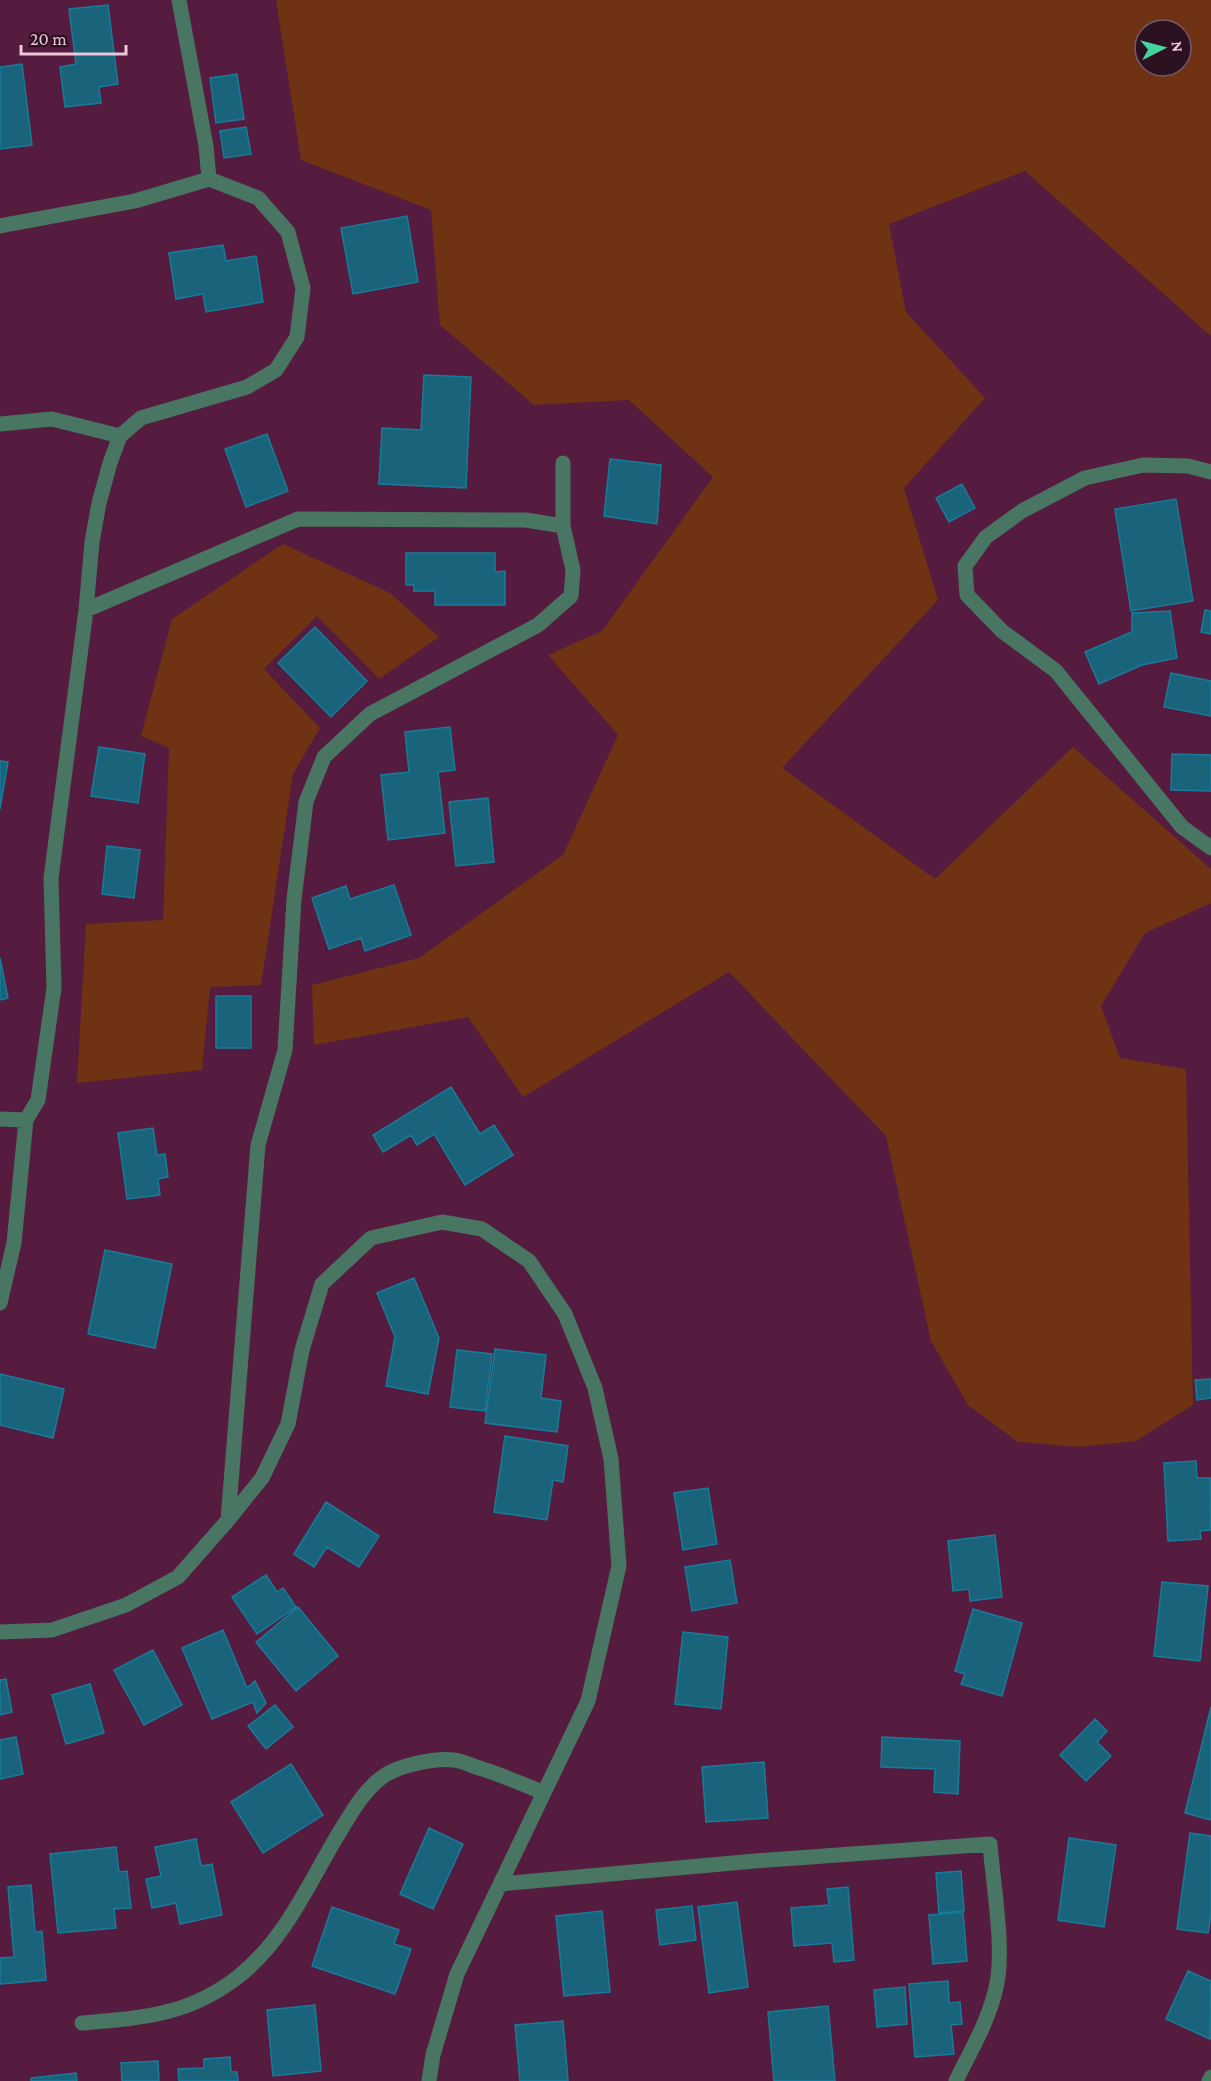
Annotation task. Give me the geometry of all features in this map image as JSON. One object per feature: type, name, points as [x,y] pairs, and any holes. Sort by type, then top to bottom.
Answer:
[{"type":"street","points":[[179,0],[206,146],[209,179]]},
{"type":"street","points":[[0,225],[135,201],[209,179],[258,198],[288,232],[303,288],[297,337],[276,370],[247,387],[141,418],[120,436],[99,502],[92,542],[86,610],[51,878],[54,988],[38,1100],[26,1120],[14,1244],[0,1303]]},
{"type":"street","points":[[0,424],[52,419],[120,436]]},
{"type":"street","points":[[228,1520],[258,1145],[285,1050],[294,898],[306,802],[324,756],[370,714],[538,625],[572,596],[573,570],[563,526],[563,463]]},
{"type":"street","points":[[1211,472],[1188,466],[1143,465],[1085,478],[1022,511],[986,537],[965,566],[967,595],[1002,631],[1056,671],[1182,827],[1211,848]]},
{"type":"street","points":[[86,610],[298,519],[526,520],[563,526]]},
{"type":"street","points":[[0,1119],[26,1120]]},
{"type":"street","points":[[0,1632],[52,1630],[126,1605],[178,1577],[262,1478],[288,1424],[302,1350],[322,1284],[371,1238],[442,1222],[482,1229],[529,1261],[565,1314],[595,1388],[611,1460],[619,1566],[588,1701],[457,1974],[433,2055],[429,2081]]},
{"type":"street","points":[[82,2023],[166,2014],[205,1999],[240,1975],[266,1950],[294,1912],[359,1800],[382,1776],[420,1761],[456,1760],[497,1773],[544,1793]]},
{"type":"street","points":[[500,1884],[755,1861],[990,1844],[999,1947],[996,1990],[985,2022],[956,2081]]},
{"type":"street","points":[[1209,2081],[1211,2077]]},
{"type":"shaded area","points":[[276,0],[1211,0],[1211,336],[1025,171],[889,224],[906,312],[985,398],[904,488],[938,600],[782,768],[935,879],[1073,747],[1211,869],[1211,903],[1145,933],[1101,1006],[1120,1058],[1186,1069],[1193,1405],[1136,1441],[1079,1447],[1018,1442],[968,1405],[931,1341],[886,1136],[729,972],[523,1097],[468,1017],[314,1045],[312,985],[419,958],[563,855],[618,735],[548,655],[602,631],[713,477],[629,400],[534,405],[440,325],[431,210],[301,160]]},
{"type":"shaded area","points":[[283,544],[390,593],[439,637],[379,679],[317,616],[264,669],[320,728],[293,774],[261,985],[210,987],[202,1070],[77,1083],[86,924],[163,920],[169,748],[141,736],[172,619]]},
{"type":"building","points":[[108,5],[118,84],[99,87],[101,103],[65,107],[60,67],[76,64],[69,9]]},
{"type":"building","points":[[22,64],[32,145],[0,149],[0,67]]},
{"type":"building","points":[[237,74],[244,119],[216,123],[210,78]]},
{"type":"building","points":[[246,127],[251,154],[224,158],[220,131]]},
{"type":"building","points":[[407,216],[418,282],[353,294],[341,228]]},
{"type":"building","points":[[223,245],[226,261],[256,256],[263,302],[206,312],[203,294],[176,299],[169,253]]},
{"type":"building","points":[[424,375],[471,377],[466,488],[379,484],[382,428],[421,430]]},
{"type":"building","points":[[267,434],[288,491],[246,507],[225,449]]},
{"type":"building","points":[[610,459],[661,465],[657,524],[604,516]]},
{"type":"building","points":[[962,484],[975,508],[949,522],[936,498]]},
{"type":"building","points":[[1176,499],[1193,601],[1131,611],[1115,509]]},
{"type":"building","points":[[406,553],[495,553],[495,572],[505,571],[505,605],[435,605],[435,591],[414,591],[414,585],[406,585]]},
{"type":"building","points":[[1205,610],[1211,611],[1211,634],[1201,632]]},
{"type":"building","points":[[1170,611],[1177,658],[1142,665],[1099,684],[1085,652],[1132,632],[1132,613]]},
{"type":"building","points":[[315,627],[367,681],[331,717],[278,663]]},
{"type":"building","points":[[1171,673],[1211,681],[1211,716],[1164,707]]},
{"type":"building","points":[[450,727],[455,770],[438,772],[445,833],[388,840],[381,775],[409,772],[405,732]]},
{"type":"building","points":[[99,747],[145,754],[138,803],[91,796]]},
{"type":"building","points":[[1172,754],[1211,755],[1211,791],[1171,790]]},
{"type":"building","points":[[0,761],[8,762],[0,809]]},
{"type":"building","points":[[488,798],[494,862],[456,866],[449,802]]},
{"type":"building","points":[[107,846],[140,850],[134,898],[102,894]]},
{"type":"building","points":[[394,885],[411,935],[365,951],[361,938],[329,949],[312,898],[346,886],[350,899]]},
{"type":"building","points":[[0,958],[8,998],[0,1000]]},
{"type":"building","points":[[216,996],[251,996],[251,1048],[216,1048]]},
{"type":"building","points":[[451,1087],[480,1134],[494,1125],[513,1155],[465,1185],[434,1134],[417,1145],[411,1135],[383,1152],[373,1135]]},
{"type":"building","points":[[153,1128],[157,1155],[165,1154],[168,1177],[158,1179],[160,1195],[127,1199],[118,1133]]},
{"type":"building","points":[[105,1250],[172,1264],[155,1348],[88,1334]]},
{"type":"building","points":[[414,1278],[439,1338],[428,1394],[386,1386],[395,1337],[377,1293]]},
{"type":"building","points":[[495,1349],[546,1355],[541,1398],[561,1401],[557,1432],[485,1423]]},
{"type":"building","points":[[457,1350],[492,1354],[485,1411],[450,1407]]},
{"type":"building","points":[[0,1374],[64,1389],[53,1438],[0,1425]]},
{"type":"building","points":[[1211,1379],[1211,1398],[1197,1400],[1195,1380]]},
{"type":"building","points":[[505,1436],[568,1446],[563,1482],[553,1480],[547,1520],[494,1512]]},
{"type":"building","points":[[1196,1461],[1197,1478],[1210,1478],[1211,1530],[1200,1531],[1201,1539],[1168,1541],[1164,1463]]},
{"type":"building","points":[[708,1488],[717,1544],[683,1550],[674,1493]]},
{"type":"building","points":[[326,1502],[379,1536],[359,1567],[327,1547],[314,1567],[294,1554]]},
{"type":"building","points":[[995,1535],[1002,1597],[970,1601],[969,1589],[953,1591],[948,1541]]},
{"type":"building","points":[[730,1560],[737,1603],[692,1611],[685,1567]]},
{"type":"building","points":[[266,1575],[277,1592],[283,1588],[296,1607],[257,1634],[232,1597]]},
{"type":"building","points":[[1162,1582],[1208,1586],[1200,1661],[1154,1656]]},
{"type":"building","points":[[298,1607],[338,1656],[296,1691],[256,1642]]},
{"type":"building","points":[[973,1609],[1022,1623],[1002,1696],[961,1684],[965,1674],[955,1671]]},
{"type":"building","points":[[223,1630],[247,1688],[255,1681],[266,1703],[257,1713],[253,1702],[212,1719],[182,1648]]},
{"type":"building","points":[[683,1632],[728,1637],[721,1709],[675,1704]]},
{"type":"building","points":[[153,1650],[182,1705],[144,1725],[114,1670]]},
{"type":"building","points":[[6,1679],[12,1712],[0,1715],[0,1680]]},
{"type":"building","points":[[90,1684],[104,1733],[66,1744],[52,1695]]},
{"type":"building","points":[[275,1705],[293,1727],[266,1749],[248,1726]]},
{"type":"building","points":[[1211,1707],[1211,1820],[1185,1813]]},
{"type":"building","points":[[1095,1719],[1107,1731],[1097,1742],[1111,1756],[1086,1781],[1060,1755]]},
{"type":"building","points":[[16,1737],[23,1774],[0,1779],[0,1740]]},
{"type":"building","points":[[882,1737],[960,1741],[958,1794],[934,1792],[935,1769],[881,1767]]},
{"type":"building","points":[[764,1762],[768,1818],[706,1822],[702,1767]]},
{"type":"building","points":[[291,1764],[323,1815],[263,1853],[231,1802]]},
{"type":"building","points":[[429,1828],[463,1844],[433,1909],[400,1894]]},
{"type":"building","points":[[1190,1833],[1211,1836],[1211,1915],[1208,1933],[1177,1929]]},
{"type":"building","points":[[1069,1838],[1116,1845],[1104,1927],[1058,1920]]},
{"type":"building","points":[[196,1839],[201,1866],[212,1864],[222,1915],[180,1924],[176,1903],[152,1908],[146,1879],[161,1876],[155,1847]]},
{"type":"building","points":[[116,1847],[119,1872],[127,1871],[131,1908],[114,1909],[116,1928],[58,1933],[50,1854]]},
{"type":"building","points":[[961,1871],[964,1911],[939,1913],[936,1873]]},
{"type":"building","points":[[31,1885],[35,1932],[42,1931],[46,1980],[0,1984],[0,1958],[14,1957],[8,1887]]},
{"type":"building","points":[[848,1887],[854,1960],[834,1962],[832,1943],[794,1946],[791,1908],[829,1905],[827,1889]]},
{"type":"building","points":[[737,1902],[748,1987],[709,1993],[698,1907]]},
{"type":"building","points":[[692,1906],[696,1940],[660,1945],[656,1910]]},
{"type":"building","points":[[332,1907],[399,1930],[394,1944],[411,1949],[395,1994],[312,1966]]},
{"type":"building","points":[[602,1911],[610,1992],[564,1996],[556,1916]]},
{"type":"building","points":[[963,1912],[967,1961],[933,1964],[929,1915]]},
{"type":"building","points":[[1188,1971],[1211,1981],[1210,2039],[1166,2019]]},
{"type":"building","points":[[948,1981],[949,2003],[960,2002],[962,2024],[951,2025],[954,2054],[915,2057],[909,1984]]},
{"type":"building","points":[[905,1987],[907,2024],[877,2027],[874,1990]]},
{"type":"building","points":[[315,2005],[321,2071],[273,2076],[267,2010]]},
{"type":"building","points":[[828,2006],[835,2081],[774,2081],[768,2012]]},
{"type":"building","points":[[563,2021],[568,2081],[520,2081],[515,2025]]},
{"type":"building","points":[[230,2057],[231,2072],[237,2072],[238,2081],[179,2081],[178,2069],[204,2068],[204,2059]]},
{"type":"building","points":[[158,2061],[159,2081],[122,2081],[121,2063]]},
{"type":"building","points":[[76,2073],[77,2081],[31,2081],[31,2078]]}]
